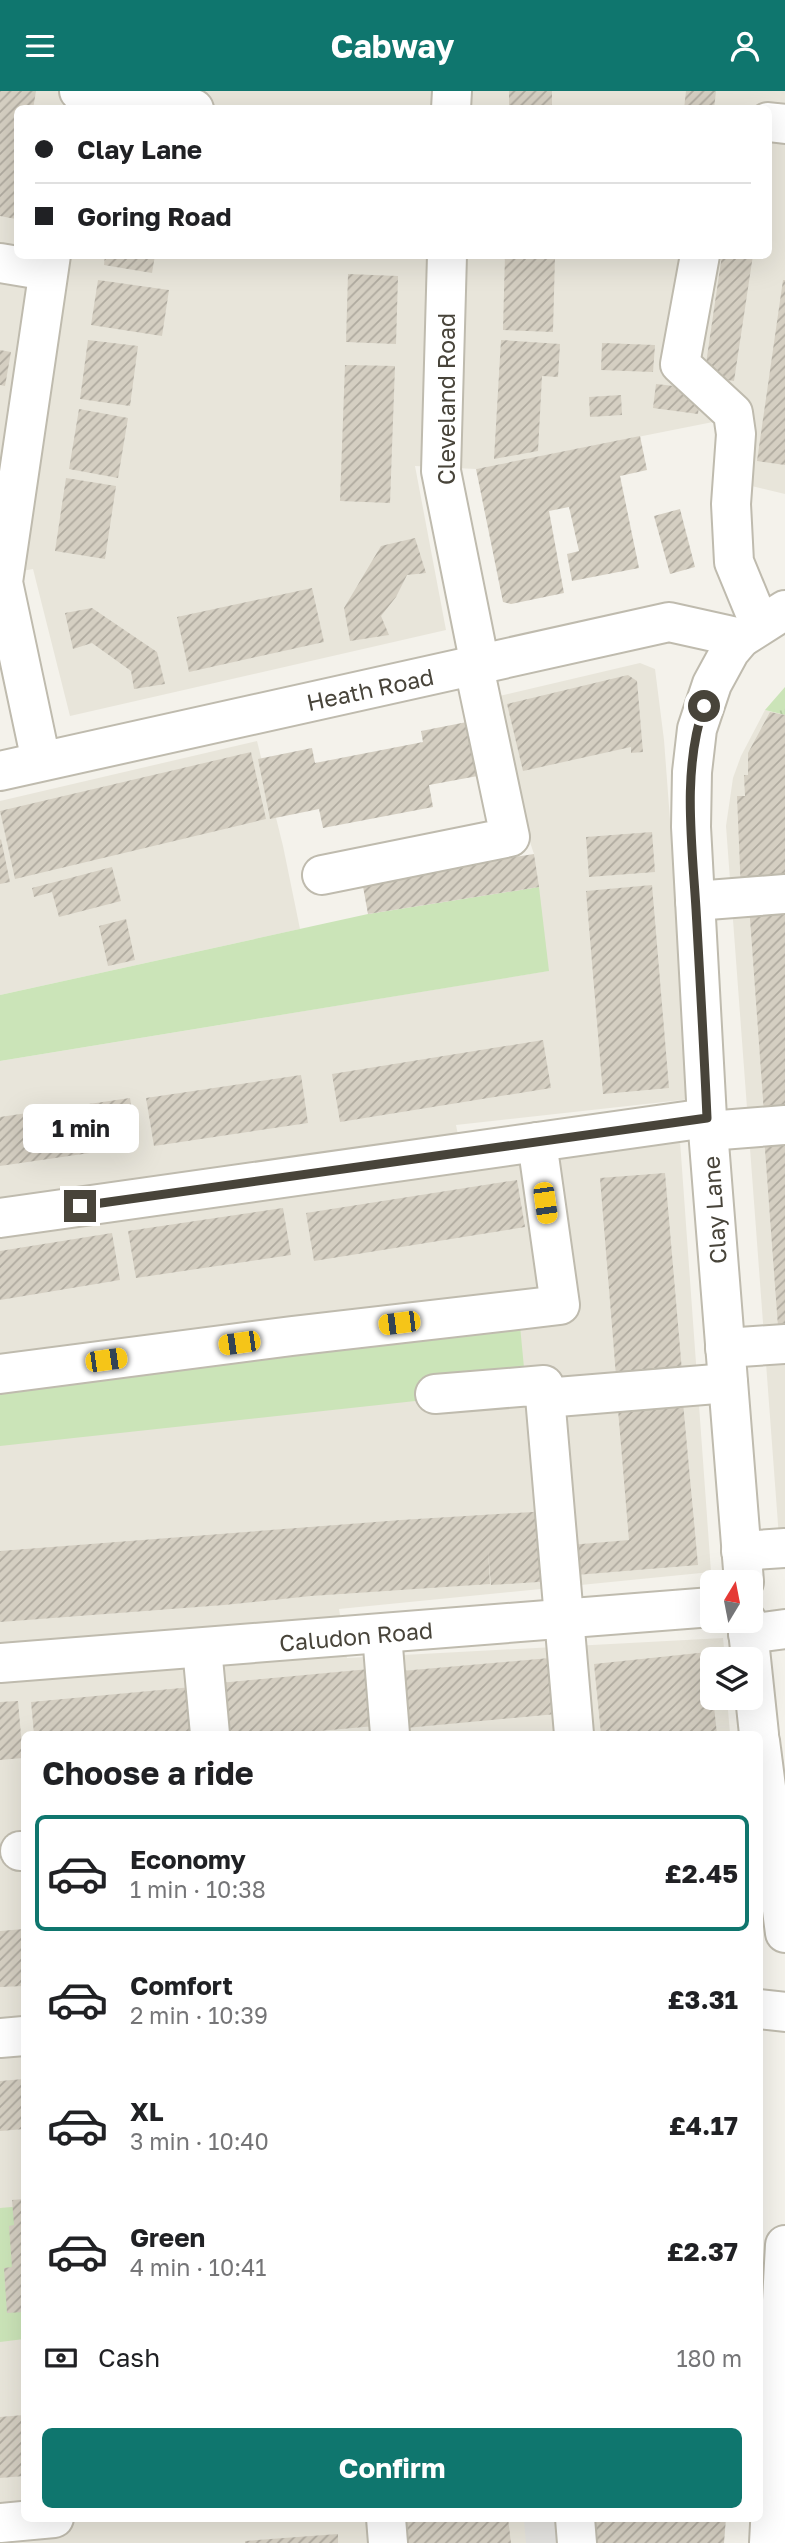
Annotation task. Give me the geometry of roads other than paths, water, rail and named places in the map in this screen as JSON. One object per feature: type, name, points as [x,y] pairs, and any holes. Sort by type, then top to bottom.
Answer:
[{"type":"street","points":[[79,91],[168,105]]},
{"type":"street","name":"Cleveland Road","points":[[322,875],[510,837],[440,471],[447,259]]},
{"type":"street","points":[[699,259],[680,364],[733,412],[736,433],[732,504],[734,562],[762,624]]},
{"type":"street","points":[[0,263],[49,263],[3,582],[41,761]]},
{"type":"street","name":"Heath Road","points":[[0,771],[669,622],[762,624]]},
{"type":"street","name":"Clay Lane","points":[[743,1566],[708,1124],[691,827],[692,772],[696,729],[712,684],[730,651],[762,624]]},
{"type":"street","points":[[695,901],[785,894]]},
{"type":"street","points":[[0,1217],[537,1142],[708,1124],[785,1125]]},
{"type":"street","points":[[0,1374],[559,1305],[537,1142]]},
{"type":"street","points":[[545,1398],[727,1366],[785,1345]]},
{"type":"street","points":[[435,1394],[544,1385],[574,1731]]},
{"type":"street","points":[[743,1566],[785,1548]]},
{"type":"street","name":"Caludon Road","points":[[0,1663],[700,1608]]},
{"type":"street","points":[[759,1731],[760,1633]]},
{"type":"street","points":[[382,1634],[390,1731]]},
{"type":"street","points":[[202,1648],[210,1731]]},
{"type":"street","points":[[769,1761],[785,1933]]},
{"type":"street","points":[[763,2009],[785,2012]]},
{"type":"street","points":[[0,2038],[21,2036]]},
{"type":"street","points":[[769,2543],[773,2446],[771,2289],[785,2245]]},
{"type":"street","points":[[0,2523],[21,2521]]},
{"type":"street","points":[[386,2522],[388,2543]]},
{"type":"street","points":[[575,2522],[577,2543]]}]
